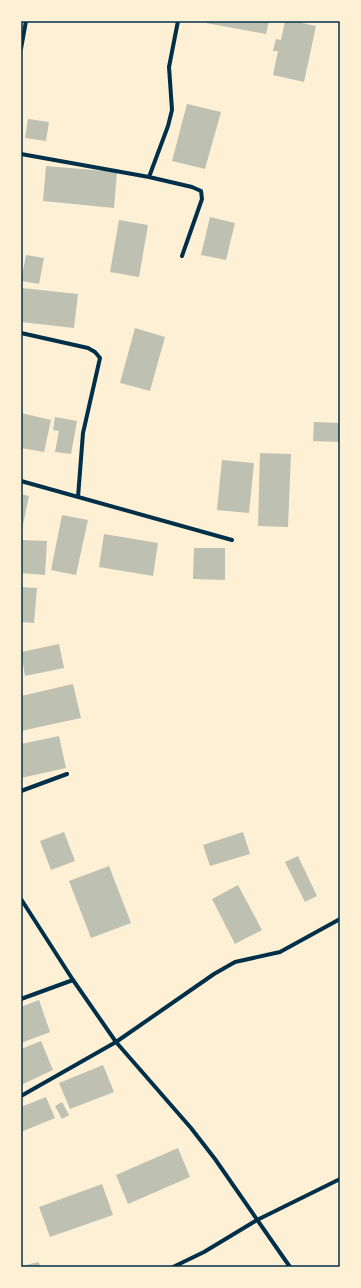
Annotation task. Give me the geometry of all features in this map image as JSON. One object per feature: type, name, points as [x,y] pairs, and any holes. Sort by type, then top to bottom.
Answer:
[{"type":"street","points":[[21,49],[26,21]]},
{"type":"street","points":[[149,177],[168,126],[172,110],[169,68],[178,21]]},
{"type":"street","points":[[21,154],[149,177],[192,187],[200,191],[202,199],[182,256]]},
{"type":"street","points":[[21,333],[88,348],[95,352],[100,358],[82,433],[78,497]]},
{"type":"street","points":[[21,481],[232,540]]},
{"type":"street","points":[[21,791],[67,774]]},
{"type":"street","points":[[21,899],[73,980],[116,1042],[191,1128],[215,1159],[290,1267]]},
{"type":"street","points":[[21,1096],[116,1042],[214,974],[236,962],[280,952],[340,919]]},
{"type":"street","points":[[21,999],[73,980]]},
{"type":"street","points":[[173,1267],[204,1252],[257,1220],[340,1179]]},
{"type":"building","points":[[206,21],[269,21],[266,34],[206,23]]},
{"type":"building","points":[[285,21],[293,21],[316,26],[304,82],[273,75],[278,51],[273,51],[276,39],[281,40]]},
{"type":"building","points":[[187,104],[221,112],[205,169],[172,161]]},
{"type":"building","points":[[28,119],[49,122],[46,141],[25,138]]},
{"type":"building","points":[[46,166],[117,172],[114,208],[43,201]]},
{"type":"building","points":[[210,217],[235,223],[226,260],[201,255]]},
{"type":"building","points":[[119,220],[148,225],[139,277],[110,272]]},
{"type":"building","points":[[26,255],[44,258],[39,284],[21,281]]},
{"type":"building","points":[[22,288],[78,294],[74,328],[21,322]]},
{"type":"building","points":[[135,328],[165,337],[150,391],[120,383]]},
{"type":"building","points":[[21,413],[51,420],[44,452],[21,448]]},
{"type":"building","points":[[55,417],[77,421],[71,454],[55,452],[59,431],[53,430]]},
{"type":"building","points":[[314,422],[340,423],[340,442],[313,441]]},
{"type":"building","points":[[260,453],[291,454],[288,527],[258,526]]},
{"type":"building","points":[[222,460],[254,463],[249,513],[217,510]]},
{"type":"building","points":[[21,494],[29,496],[22,529],[21,529]]},
{"type":"building","points":[[62,515],[88,520],[76,575],[51,570]]},
{"type":"building","points":[[104,534],[158,543],[153,576],[99,567]]},
{"type":"building","points":[[21,540],[47,541],[45,575],[21,573]]},
{"type":"building","points":[[194,548],[225,548],[225,580],[193,579]]},
{"type":"building","points":[[21,587],[37,588],[34,623],[21,622]]},
{"type":"building","points":[[59,644],[64,668],[25,676],[21,652]]},
{"type":"building","points":[[73,684],[81,718],[21,731],[21,696]]},
{"type":"building","points":[[59,736],[66,768],[21,778],[21,744]]},
{"type":"building","points":[[64,832],[75,861],[51,870],[40,841]]},
{"type":"building","points":[[243,832],[250,854],[210,866],[203,845]]},
{"type":"building","points":[[298,856],[317,896],[305,902],[285,862]]},
{"type":"building","points":[[109,866],[131,923],[91,938],[69,881]]},
{"type":"building","points":[[238,885],[262,930],[235,944],[212,899]]},
{"type":"building","points":[[39,1000],[50,1032],[21,1043],[21,1007]]},
{"type":"building","points":[[41,1041],[53,1070],[21,1085],[21,1049]]},
{"type":"building","points":[[103,1065],[114,1092],[70,1109],[59,1083]]},
{"type":"building","points":[[46,1097],[55,1118],[21,1132],[21,1107]]},
{"type":"building","points":[[62,1102],[69,1115],[62,1119],[55,1106]]},
{"type":"building","points":[[178,1148],[190,1177],[128,1204],[116,1175]]},
{"type":"building","points":[[102,1184],[113,1215],[50,1237],[39,1207]]},
{"type":"building","points":[[39,1262],[40,1267],[21,1267],[21,1266]]}]
